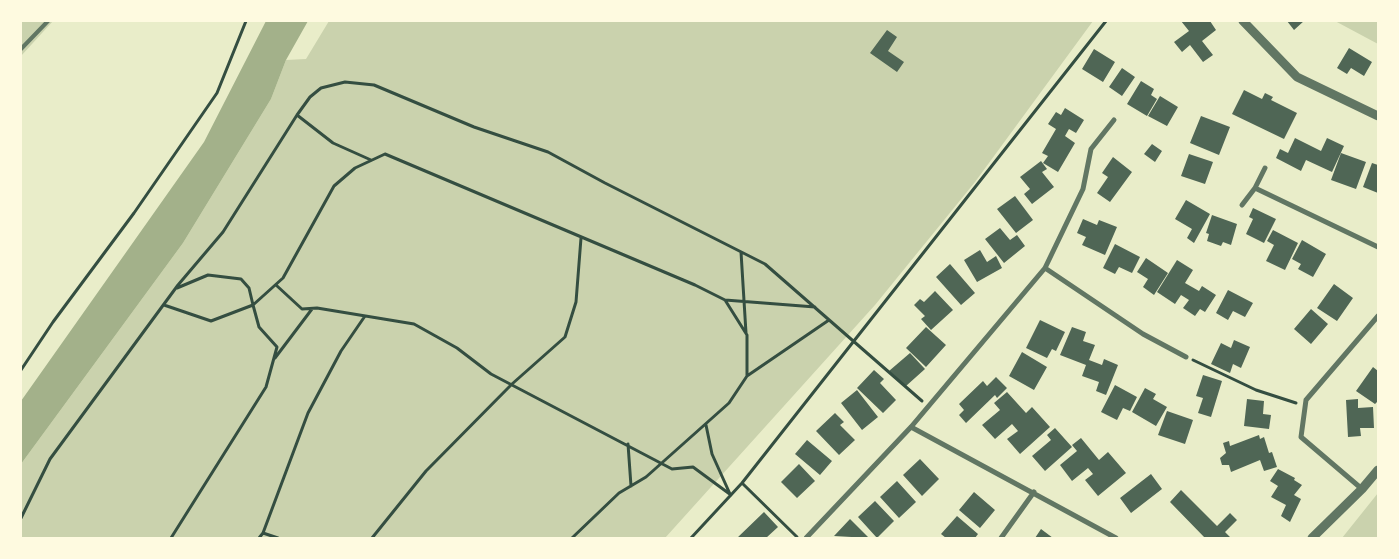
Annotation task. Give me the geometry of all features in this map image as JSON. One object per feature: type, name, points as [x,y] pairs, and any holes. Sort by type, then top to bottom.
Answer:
[{"type":"street","points":[[1243,21],[1297,77],[1378,116]]},
{"type":"street","points":[[806,538],[911,427],[1045,268],[1083,189],[1091,150],[1114,120]]},
{"type":"street","points":[[1242,205],[1255,188],[1266,168]]},
{"type":"street","points":[[1255,188],[1378,247]]},
{"type":"street","points":[[1045,268],[1143,334],[1186,357]]},
{"type":"street","points":[[1362,490],[1301,436],[1306,400],[1378,316]]},
{"type":"street","points":[[911,427],[1116,538]]},
{"type":"street","points":[[1312,538],[1362,490],[1378,470]]},
{"type":"street","points":[[1001,538],[1034,492]]},
{"type":"lane","points":[[21,49],[48,21]]},
{"type":"path","points":[[21,370],[53,322],[134,213],[217,93],[246,21]]},
{"type":"path","points":[[691,538],[742,483],[1106,21]]},
{"type":"path","points":[[21,518],[50,459],[176,289],[223,232],[297,114],[310,97],[321,88],[345,82],[374,85],[474,127],[548,152],[604,183],[765,264],[928,407]]},
{"type":"path","points":[[297,114],[332,143],[371,160]]},
{"type":"path","points":[[164,305],[210,320],[253,305],[283,278],[334,186],[355,168],[385,154],[695,285],[725,300],[816,307]]},
{"type":"path","points":[[372,538],[426,472],[512,384],[565,337],[576,302],[581,238]]},
{"type":"path","points":[[741,252],[747,335],[747,376]]},
{"type":"path","points":[[171,538],[266,387],[277,347],[259,327],[249,288],[240,279],[208,275],[176,289]]},
{"type":"path","points":[[276,284],[302,309],[312,308],[414,324],[457,348],[491,374],[628,444],[672,469],[693,467],[731,495]]},
{"type":"path","points":[[725,300],[747,335]]},
{"type":"path","points":[[273,361],[312,308]]},
{"type":"path","points":[[259,538],[263,533],[308,413],[341,351],[365,316]]},
{"type":"path","points":[[572,538],[619,493],[646,477],[729,403],[747,376],[829,320]]},
{"type":"path","points":[[1186,357],[1256,390],[1305,406]]},
{"type":"path","points":[[706,424],[712,454],[731,495]]},
{"type":"path","points":[[628,444],[631,486]]},
{"type":"path","points":[[742,483],[798,538]]},
{"type":"path","points":[[263,533],[278,538]]},
{"type":"shaded area","points":[[21,21],[53,21],[21,56]]},
{"type":"shaded area","points":[[266,21],[308,21],[286,60],[271,99],[183,243],[21,464],[21,401],[204,142]]},
{"type":"shaded area","points":[[329,21],[1093,21],[975,182],[875,305],[665,538],[21,538],[21,464],[183,243],[271,99],[286,60],[306,59]]},
{"type":"shaded area","points":[[1335,21],[1378,21],[1378,44]]},
{"type":"shaded area","points":[[1378,493],[1378,538],[1342,538]]},
{"type":"building","points":[[1181,21],[1210,21],[1216,30],[1202,41],[1213,55],[1203,62],[1190,45],[1182,52],[1174,42],[1189,31]]},
{"type":"building","points":[[1287,21],[1304,21],[1294,30]]},
{"type":"building","points":[[887,30],[897,37],[888,51],[904,62],[897,72],[870,53]]},
{"type":"building","points":[[1349,48],[1372,62],[1364,76],[1351,68],[1347,74],[1337,68]]},
{"type":"building","points":[[1094,49],[1115,62],[1103,82],[1082,69]]},
{"type":"building","points":[[1122,68],[1135,77],[1122,96],[1109,87]]},
{"type":"building","points":[[1141,81],[1154,89],[1151,95],[1157,99],[1147,116],[1127,104]]},
{"type":"building","points":[[1244,90],[1262,99],[1265,93],[1273,97],[1271,100],[1297,113],[1284,139],[1232,114]]},
{"type":"building","points":[[1160,96],[1178,107],[1167,126],[1148,116]]},
{"type":"building","points":[[1065,108],[1084,120],[1076,133],[1069,129],[1065,136],[1075,143],[1058,172],[1043,163],[1048,156],[1042,153],[1056,129],[1048,124],[1056,112],[1061,115]]},
{"type":"building","points":[[1201,116],[1230,127],[1219,155],[1190,143]]},
{"type":"building","points":[[1295,138],[1321,151],[1327,138],[1344,146],[1332,172],[1306,160],[1301,171],[1276,158],[1280,149],[1288,153]]},
{"type":"building","points":[[1152,144],[1162,151],[1155,162],[1144,154]]},
{"type":"building","points":[[1341,153],[1366,162],[1356,189],[1331,180]]},
{"type":"building","points":[[1189,154],[1213,162],[1205,184],[1181,176]]},
{"type":"building","points":[[1113,157],[1132,172],[1110,202],[1097,193],[1108,177],[1102,173]]},
{"type":"building","points":[[1041,161],[1047,169],[1042,172],[1054,187],[1032,204],[1024,194],[1030,189],[1020,177]]},
{"type":"building","points":[[1372,163],[1378,165],[1378,193],[1363,187]]},
{"type":"building","points":[[1015,196],[1033,220],[1016,233],[997,209]]},
{"type":"building","points":[[1186,200],[1210,214],[1194,243],[1187,238],[1192,229],[1175,219]]},
{"type":"building","points":[[1253,208],[1276,219],[1264,243],[1246,234],[1253,219],[1249,217]]},
{"type":"building","points":[[1212,215],[1237,224],[1231,245],[1223,242],[1221,246],[1207,241],[1209,234],[1206,233]]},
{"type":"building","points":[[1083,219],[1097,225],[1099,220],[1117,227],[1105,255],[1082,245],[1086,237],[1077,233]]},
{"type":"building","points":[[1000,228],[1010,240],[1017,235],[1025,246],[1004,263],[985,239]]},
{"type":"building","points":[[1273,230],[1298,243],[1285,270],[1266,261],[1274,245],[1267,241]]},
{"type":"building","points":[[1302,240],[1326,254],[1313,277],[1298,269],[1301,264],[1292,259]]},
{"type":"building","points":[[1115,244],[1140,257],[1132,273],[1119,267],[1115,274],[1103,268]]},
{"type":"building","points":[[980,250],[987,262],[996,256],[1002,268],[977,282],[964,260]]},
{"type":"building","points":[[1146,258],[1168,273],[1154,295],[1143,287],[1148,279],[1137,272]]},
{"type":"building","points":[[1177,260],[1193,270],[1185,283],[1199,291],[1202,286],[1216,295],[1205,312],[1200,309],[1195,316],[1183,308],[1189,300],[1181,295],[1175,304],[1157,292]]},
{"type":"building","points":[[950,264],[975,293],[961,305],[936,277]]},
{"type":"building","points":[[1334,284],[1353,298],[1337,321],[1317,308]]},
{"type":"building","points":[[1228,290],[1253,303],[1245,317],[1233,311],[1228,320],[1216,313]]},
{"type":"building","points":[[935,291],[953,310],[931,330],[921,319],[925,316],[914,305],[920,299],[924,302]]},
{"type":"building","points":[[1311,309],[1328,324],[1311,344],[1294,329]]},
{"type":"building","points":[[1040,320],[1065,332],[1056,351],[1052,349],[1047,358],[1026,348]]},
{"type":"building","points":[[926,327],[946,345],[926,367],[906,348]]},
{"type":"building","points":[[1072,327],[1086,332],[1083,341],[1095,345],[1089,360],[1102,365],[1104,359],[1118,365],[1106,395],[1096,391],[1099,382],[1082,376],[1086,365],[1060,355]]},
{"type":"building","points":[[1234,340],[1250,347],[1241,368],[1233,364],[1230,373],[1211,364],[1221,343],[1231,348]]},
{"type":"building","points":[[1022,352],[1047,367],[1034,390],[1009,376]]},
{"type":"building","points":[[910,353],[925,369],[906,386],[889,371]]},
{"type":"building","points":[[1373,367],[1378,371],[1378,401],[1375,404],[1356,391]]},
{"type":"building","points":[[874,370],[884,379],[880,383],[896,400],[883,413],[857,388]]},
{"type":"building","points":[[1203,375],[1222,381],[1211,417],[1198,413],[1203,398],[1196,396]]},
{"type":"building","points":[[996,377],[1007,388],[997,398],[995,395],[966,423],[959,415],[964,410],[959,404],[983,381],[987,386]]},
{"type":"building","points":[[1115,385],[1137,397],[1130,411],[1123,408],[1117,420],[1101,412]]},
{"type":"building","points":[[1145,388],[1156,394],[1153,399],[1167,407],[1156,426],[1132,412]]},
{"type":"building","points":[[857,390],[878,417],[862,430],[841,403]]},
{"type":"building","points":[[1007,392],[1026,413],[1032,407],[1050,427],[1020,454],[1007,439],[1018,431],[1012,424],[995,439],[982,425],[1000,410],[994,403]]},
{"type":"building","points":[[1247,399],[1264,401],[1263,414],[1271,415],[1269,429],[1244,426]]},
{"type":"building","points":[[1358,399],[1358,408],[1373,407],[1374,428],[1360,428],[1361,436],[1348,437],[1346,400]]},
{"type":"building","points":[[1167,411],[1193,420],[1185,444],[1158,435]]},
{"type":"building","points":[[835,413],[844,422],[840,425],[855,440],[839,455],[816,431]]},
{"type":"building","points":[[1055,428],[1072,447],[1045,471],[1032,456],[1051,440],[1047,435]]},
{"type":"building","points":[[1259,435],[1260,439],[1264,437],[1269,453],[1272,452],[1277,467],[1264,471],[1260,460],[1231,472],[1229,465],[1222,465],[1220,458],[1226,453],[1223,443],[1229,441],[1230,446]]},
{"type":"building","points":[[1081,438],[1099,460],[1108,452],[1126,473],[1098,496],[1085,480],[1093,474],[1088,468],[1072,481],[1060,465],[1077,451],[1072,445]]},
{"type":"building","points":[[807,440],[832,461],[820,475],[795,454]]},
{"type":"building","points":[[920,459],[939,479],[922,496],[903,475]]},
{"type":"building","points":[[799,464],[815,481],[797,498],[781,482]]},
{"type":"building","points":[[1278,469],[1295,478],[1294,480],[1302,485],[1294,495],[1301,499],[1290,522],[1281,516],[1286,505],[1271,497],[1278,486],[1270,481]]},
{"type":"building","points":[[1151,474],[1162,489],[1131,513],[1120,498]]},
{"type":"building","points":[[897,481],[916,502],[899,518],[880,497]]},
{"type":"building","points":[[1181,490],[1217,526],[1230,513],[1237,520],[1225,532],[1231,538],[1205,538],[1170,502]]},
{"type":"building","points":[[974,492],[995,510],[980,528],[959,510]]},
{"type":"building","points":[[875,501],[894,521],[877,538],[858,517]]},
{"type":"building","points":[[764,512],[778,527],[766,538],[737,538]]},
{"type":"building","points":[[957,516],[978,534],[975,538],[946,538],[941,534]]},
{"type":"building","points":[[850,519],[869,538],[834,536]]},
{"type":"building","points":[[1041,529],[1053,538],[1035,538]]}]
